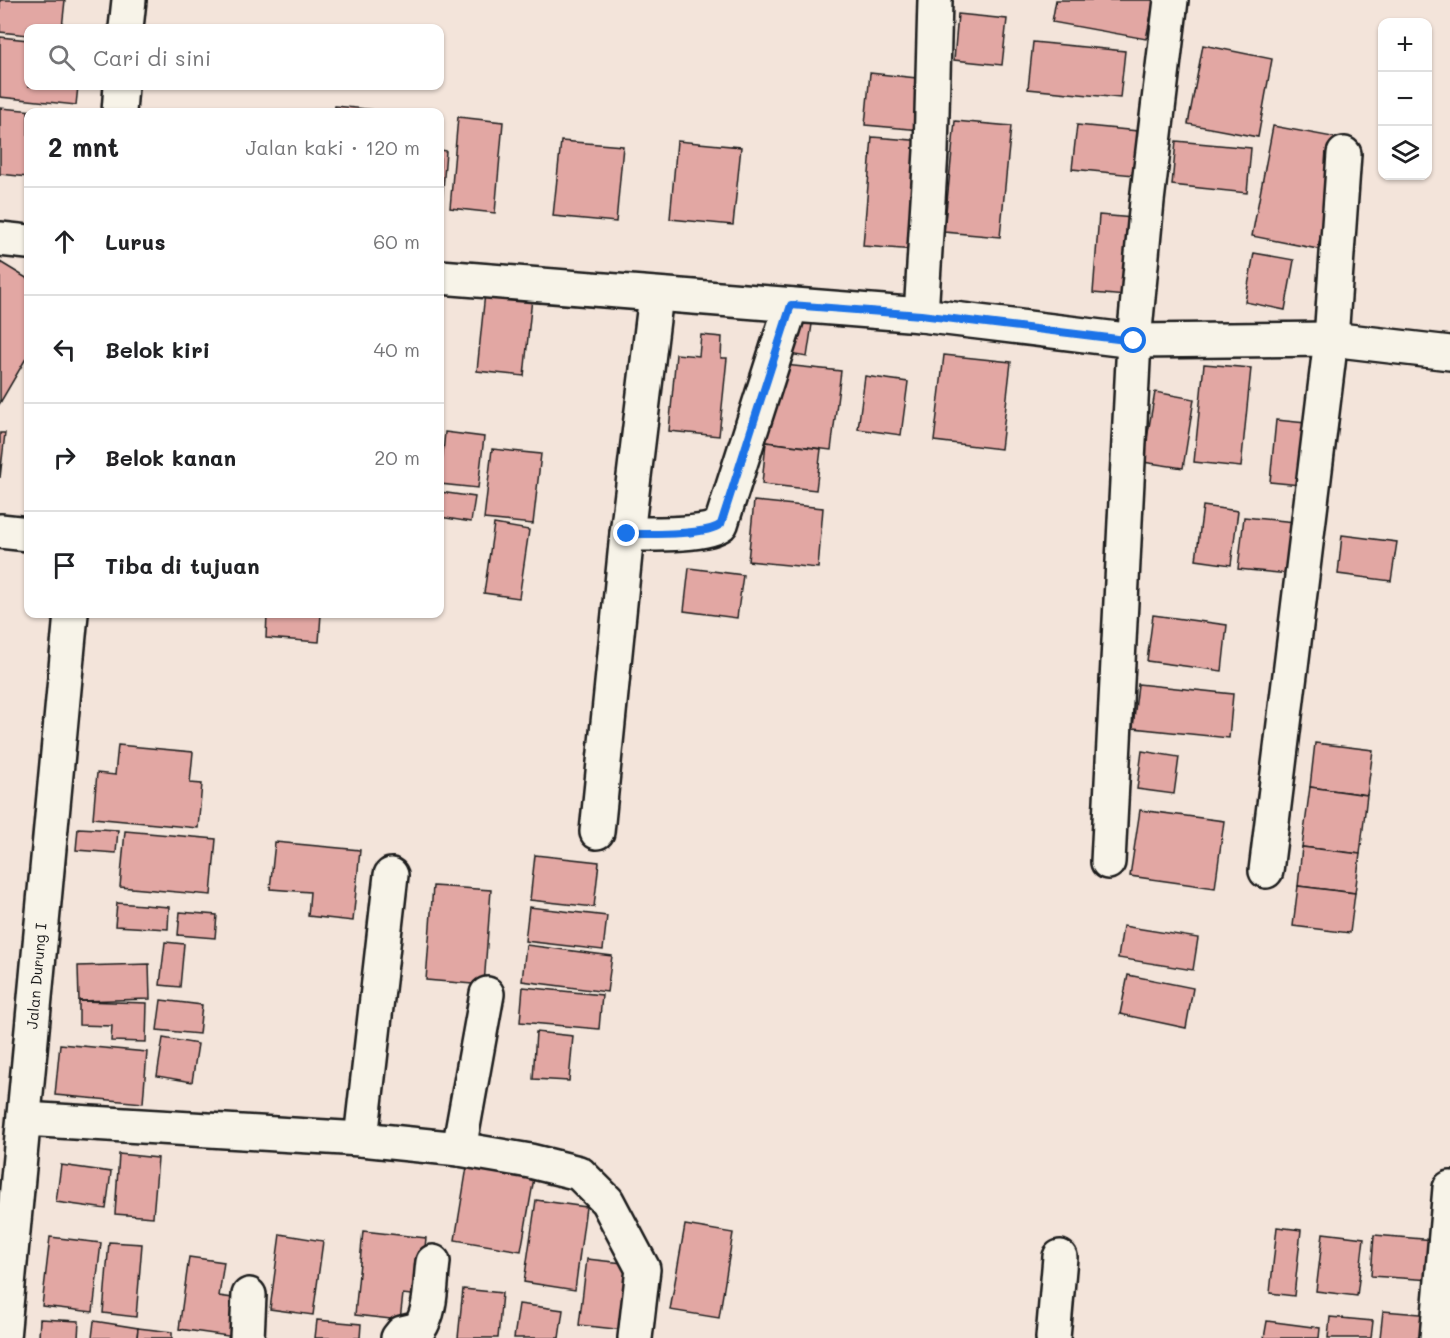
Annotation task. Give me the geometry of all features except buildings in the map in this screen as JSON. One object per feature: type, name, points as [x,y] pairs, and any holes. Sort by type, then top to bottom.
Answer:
[{"type":"street","points":[[126,24],[129,0]]},
{"type":"street","points":[[921,315],[931,151],[935,0]]},
{"type":"street","points":[[1108,862],[1134,341],[1171,0]]},
{"type":"street","points":[[118,108],[121,90]]},
{"type":"street","points":[[1266,871],[1331,339],[1344,154]]},
{"type":"street","points":[[0,239],[24,242]]},
{"type":"street","points":[[444,277],[921,315],[1134,341],[1331,339],[1450,353]]},
{"type":"street","points":[[597,832],[627,534],[657,294]]},
{"type":"street","points":[[627,534],[711,530],[721,524],[791,305]]},
{"type":"street","points":[[0,531],[24,534]]},
{"type":"street","name":"Jalan Durung I","points":[[3,1338],[71,618]]},
{"type":"street","points":[[360,1139],[391,875]]},
{"type":"street","points":[[459,1149],[486,994]]},
{"type":"street","points":[[24,1119],[360,1139],[459,1149],[530,1161],[579,1173],[607,1201],[643,1269],[635,1338]]},
{"type":"street","points":[[1437,1338],[1450,1188]]},
{"type":"street","points":[[1053,1338],[1060,1257]]},
{"type":"street","points":[[399,1338],[402,1333],[419,1329],[423,1324],[433,1262]]},
{"type":"street","points":[[247,1338],[249,1295]]},
{"type":"route","points":[[627,534],[711,530],[721,524],[791,305],[921,315],[1134,341]]}]
